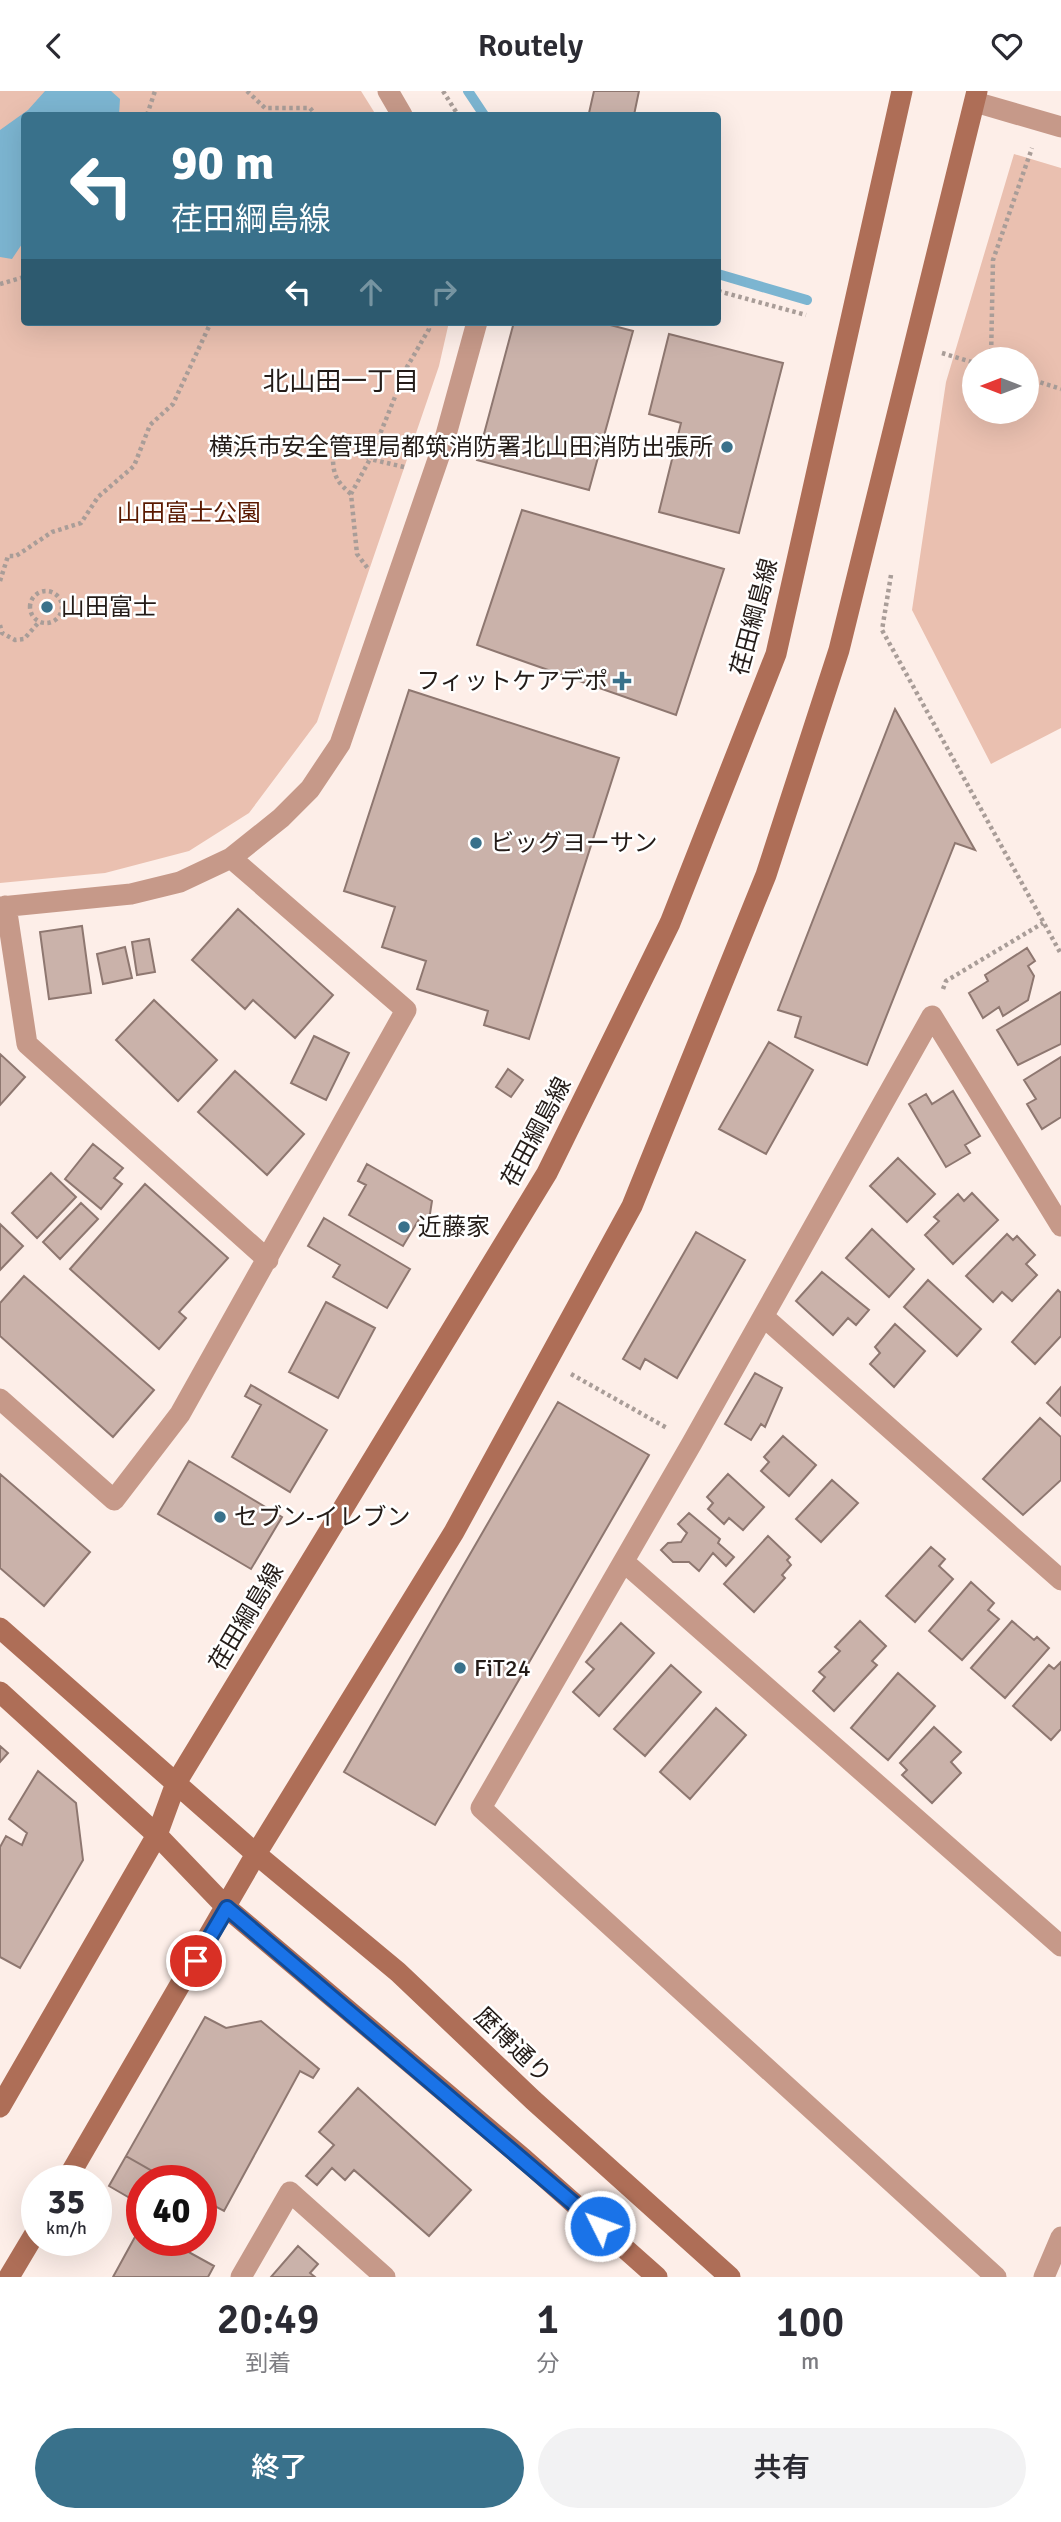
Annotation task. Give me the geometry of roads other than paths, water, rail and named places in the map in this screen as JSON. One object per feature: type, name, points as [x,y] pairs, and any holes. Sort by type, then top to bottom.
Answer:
[{"type":"main road","name":"荏田綱島線","points":[[0,2107],[157,1835],[176,1783],[547,1173],[670,923],[776,654],[902,91]]},
{"type":"main road","points":[[75,2165],[256,1854],[454,1532],[632,1206],[766,875],[839,650],[976,96]]},
{"type":"main road","name":"歴博通り","points":[[0,1628],[256,1854],[398,1972],[533,2101],[730,2277]]},
{"type":"main road","points":[[0,1692],[157,1835],[227,1908],[524,2159],[657,2277]]},
{"type":"main road","points":[[9,2277],[22,2256]]},
{"type":"street","points":[[388,91],[400,112]]},
{"type":"street","points":[[976,96],[1051,124]]},
{"type":"street","points":[[268,1260],[27,1044],[3,906],[131,894],[180,883],[231,858],[281,818],[310,789],[340,744],[432,477],[476,326]]},
{"type":"street","points":[[0,1399],[114,1500],[180,1415],[406,1010],[231,858]]},
{"type":"street","points":[[996,2277],[481,1808],[764,1317],[932,1016],[1061,1226]]},
{"type":"street","points":[[764,1317],[1061,1580]]},
{"type":"street","points":[[624,1562],[1061,1946]]},
{"type":"street","points":[[241,2277],[290,2192],[386,2277]]},
{"type":"street","points":[[1044,2277],[1061,2237]]},
{"type":"water","points":[[45,91],[111,91],[120,99],[119,112],[25,112]]},
{"type":"water","points":[[21,115],[21,246],[12,259],[0,257],[0,130]]},
{"type":"waterway","points":[[468,91],[482,112]]},
{"type":"waterway","points":[[721,275],[807,300]]},
{"type":"place","name":"横浜市安全管理局都筑消防署北山田消防出張所","points":[[727,447]]},
{"type":"place","name":"山田富士","points":[[47,607]]},
{"type":"place","name":"フィットケアデポ","points":[[622,681]]},
{"type":"place","name":"ビッグヨーサン","points":[[476,843]]},
{"type":"place","name":"近藤家","points":[[404,1227]]},
{"type":"place","name":"セブン-イレブン","points":[[220,1517]]},
{"type":"place","name":"FiT24","points":[[460,1668]]},
{"type":"district","name":"北山田一丁目","points":[[341,382]]},
{"type":"park label","name":"山田富士公園","points":[[189,513]]}]
